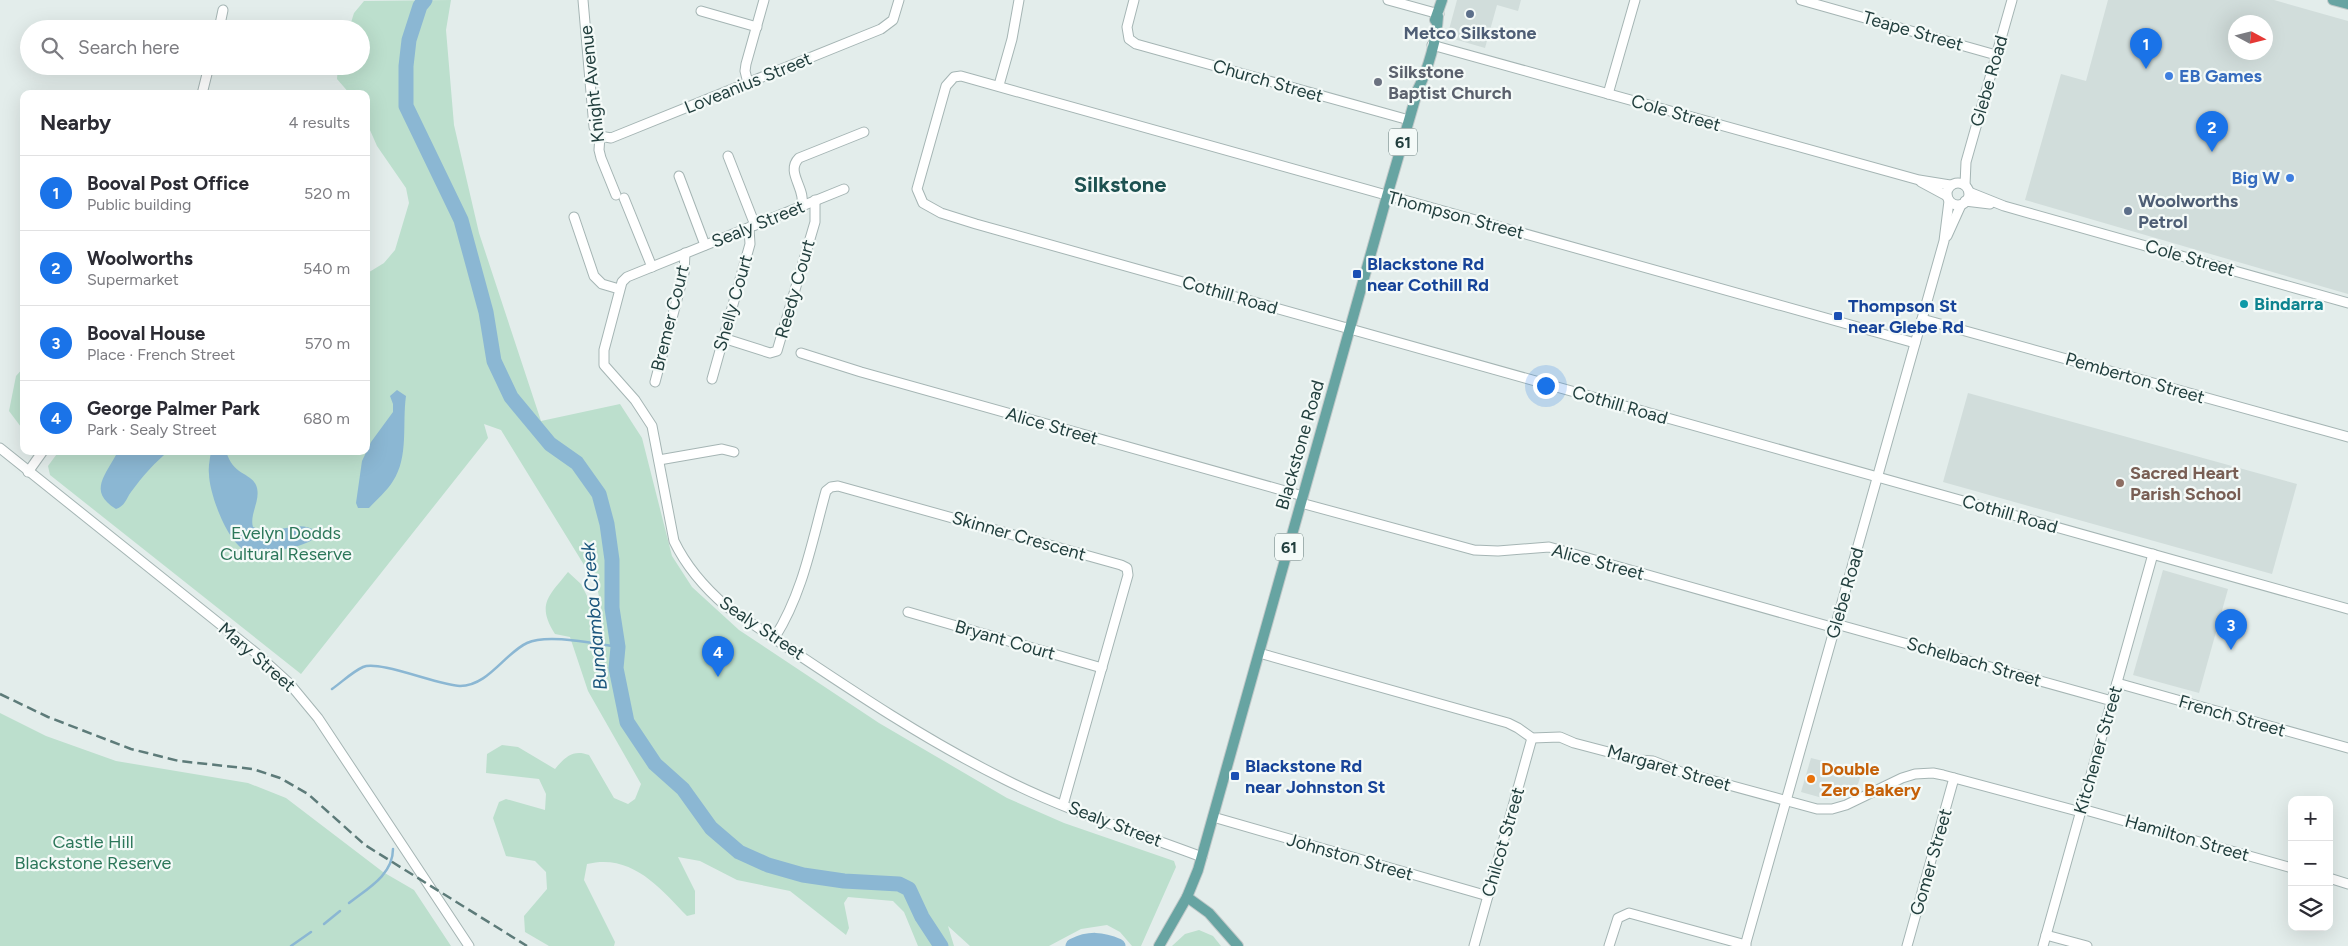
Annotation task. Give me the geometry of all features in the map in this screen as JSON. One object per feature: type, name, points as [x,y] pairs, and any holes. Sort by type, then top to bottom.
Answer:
[{"type":"main road","name":"Blackstone Road","points":[[1187,896],[1202,857],[1387,196],[1418,89],[1423,79],[1442,0]]},
{"type":"main road","points":[[2333,0],[2348,4]]},
{"type":"main road","name":"Blackstone Road","points":[[1418,89],[1418,78],[1432,26],[1438,15]]},
{"type":"main road","points":[[1187,896],[1209,913],[1238,946]]},
{"type":"main road","name":"61","points":[[1159,945],[1187,896]]},
{"type":"street","name":"Knight Avenue","points":[[583,0],[594,127],[600,136],[601,158],[652,267]]},
{"type":"street","points":[[748,83],[745,71],[764,0]]},
{"type":"street","name":"Loveanius Street","points":[[600,136],[611,138],[881,29],[893,20],[899,0]]},
{"type":"street","points":[[999,86],[1012,39],[1019,0]]},
{"type":"street","name":"Church Street","points":[[1134,0],[1127,28],[1129,38],[1144,46],[1409,120]]},
{"type":"street","points":[[1388,0],[1438,15]]},
{"type":"street","points":[[1608,94],[1635,0]]},
{"type":"street","name":"Teape Street","points":[[1800,0],[1996,55]]},
{"type":"street","name":"Glebe Road","points":[[1745,946],[1944,241],[1948,199],[1952,184],[1966,162],[2012,0]]},
{"type":"street","points":[[221,20],[223,10]]},
{"type":"street","points":[[701,11],[757,27]]},
{"type":"street","name":"Cole Street","points":[[1432,45],[1919,180],[1952,184],[2004,206],[2348,303]]},
{"type":"street","points":[[203,90],[207,75]]},
{"type":"street","name":"Cothill Road","points":[[999,86],[961,76],[950,80],[946,86],[917,188],[923,203],[941,213],[2348,609]]},
{"type":"street","name":"Thompson Street","points":[[999,86],[1915,343]]},
{"type":"street","points":[[802,206],[802,193],[793,170],[794,162],[799,158],[864,132]]},
{"type":"street","points":[[728,156],[752,227]]},
{"type":"street","name":"Glebe Road","points":[[1944,241],[1963,203],[1967,189],[1966,162]]},
{"type":"street","points":[[679,176],[705,245]]},
{"type":"street","name":"Cole Street","points":[[1919,180],[1948,199],[1963,203],[2004,206]]},
{"type":"street","name":"Sealy Street","points":[[844,189],[627,277],[619,289],[604,350],[604,365],[635,400],[652,426],[674,541],[680,555],[716,597],[913,730],[1005,780],[1202,857]]},
{"type":"street","name":"Reedy Court","points":[[723,338],[770,353],[777,351],[814,222],[815,200]]},
{"type":"street","points":[[574,217],[594,276],[602,284],[619,289]]},
{"type":"street","name":"Shelly Court","points":[[712,379],[750,244],[752,227]]},
{"type":"street","name":"Bremer Court","points":[[655,382],[684,273],[685,253]]},
{"type":"street","name":"Pemberton Street","points":[[1922,319],[2348,437]]},
{"type":"street","name":"Alice Street","points":[[801,353],[1474,550],[1498,551],[1549,547],[1836,626]]},
{"type":"street","name":"Mary Street","points":[[0,448],[256,653],[289,683],[318,718],[469,946]]},
{"type":"street","points":[[659,460],[722,449],[734,452]]},
{"type":"street","points":[[28,472],[40,455]]},
{"type":"street","name":"Skinner Crescent","points":[[775,637],[789,615],[798,594],[826,492],[831,487],[838,486],[1121,565],[1126,568],[1128,575],[1063,804]]},
{"type":"street","name":"Kitchener Street","points":[[2043,946],[2152,554]]},
{"type":"street","name":"Bryant Court","points":[[908,612],[1102,668]]},
{"type":"street","name":"Schelbach Street","points":[[1836,626],[2112,701]]},
{"type":"street","points":[[1258,653],[1508,723],[1532,738]]},
{"type":"street","name":"French Street","points":[[2117,683],[2348,748]]},
{"type":"street","name":"Margaret Street","points":[[1532,738],[1560,737],[1574,744],[1653,762],[1681,772],[1817,809],[1832,809],[1846,805],[1902,778],[1915,774],[1933,773],[2081,810]]},
{"type":"street","name":"Chilcot Street","points":[[1474,946],[1532,738]]},
{"type":"street","name":"Gomer Street","points":[[1907,946],[1954,778]]},
{"type":"street","name":"Hamilton Street","points":[[2081,810],[2288,867]]},
{"type":"street","name":"Johnston Street","points":[[1213,817],[1488,896]]},
{"type":"street","points":[[2333,879],[2348,884]]},
{"type":"street","points":[[1609,946],[1618,918],[1629,913],[1745,946]]},
{"type":"street","points":[[2046,934],[2087,946]]},
{"type":"shaded area","points":[[1457,0],[1521,0],[1518,11],[1497,5],[1485,48],[1447,37]]},
{"type":"shaded area","points":[[2108,0],[2274,0],[2348,21],[2348,294],[2025,200],[2061,74],[2086,81]]},
{"type":"shaded area","name":"Sacred Heart Parish School","points":[[1968,393],[2297,484],[2272,574],[1943,482]]},
{"type":"shaded area","points":[[2163,570],[2228,589],[2199,693],[2133,675]]},
{"type":"shaded area","points":[[1811,758],[1862,771],[1858,784],[1846,792],[1826,799],[1801,792]]},
{"type":"green space","name":"Evelyn Dodds Cultural Reserve","points":[[451,0],[446,30],[454,125],[479,233],[541,421],[620,404],[642,438],[672,556],[692,587],[739,630],[879,723],[1007,798],[1064,823],[1174,861],[1176,867],[1141,946],[1132,946],[1120,932],[1107,925],[1081,929],[1049,946],[970,946],[948,926],[954,946],[918,946],[904,912],[893,901],[848,897],[844,903],[849,928],[846,935],[790,891],[737,880],[700,861],[678,857],[695,891],[695,914],[687,916],[655,884],[631,868],[603,862],[587,864],[584,880],[615,942],[614,946],[549,946],[525,932],[524,916],[547,889],[546,872],[535,861],[506,856],[493,818],[499,802],[506,799],[545,810],[546,794],[539,779],[486,773],[487,754],[502,745],[518,747],[555,769],[570,755],[583,753],[589,755],[614,798],[628,804],[635,799],[641,784],[588,691],[570,637],[555,634],[546,615],[547,601],[568,572],[581,584],[599,620],[602,613],[597,586],[501,430],[484,424],[488,438],[301,674],[50,475],[48,466],[56,455],[370,455],[370,272],[384,263],[395,250],[409,203],[406,188],[377,146],[370,130],[370,90],[347,90],[337,79],[337,75],[370,75],[370,20],[352,20],[354,13],[364,1]]},
{"type":"green space","points":[[20,372],[20,426],[9,411],[16,376]]},
{"type":"green space","name":"Castle Hill Blackstone Reserve","points":[[0,713],[46,736],[116,761],[248,783],[286,798],[383,872],[414,890],[451,946],[0,946]]},
{"type":"green space","points":[[1199,930],[1213,936],[1221,946],[1172,946],[1185,934]]},
{"type":"water","points":[[397,390],[406,396],[401,462],[398,472],[388,488],[369,508],[358,508],[356,503],[362,461],[365,455],[370,455],[371,442],[393,412],[390,396]]},
{"type":"water","points":[[116,455],[165,455],[144,475],[123,504],[116,509],[102,496],[101,489],[104,475]]},
{"type":"water","points":[[210,455],[228,455],[233,465],[256,485],[257,496],[252,522],[253,527],[271,530],[301,526],[316,531],[316,537],[300,545],[268,552],[251,552],[240,547],[227,529],[216,505],[210,483]]},
{"type":"waterway","name":"Bundamba Creek","points":[[425,0],[420,6],[409,40],[406,66],[406,106],[461,220],[486,312],[494,361],[511,397],[550,444],[577,463],[599,494],[607,524],[612,560],[612,608],[618,647],[616,668],[627,722],[655,764],[683,789],[711,828],[739,852],[768,865],[803,875],[844,881],[899,884],[909,889],[922,917],[941,946]]},
{"type":"waterway","points":[[332,689],[359,669],[371,666],[395,670],[450,685],[470,685],[488,675],[519,648],[536,640],[572,640],[618,647]]},
{"type":"waterway","points":[[349,903],[371,887],[384,874],[392,858],[393,849]]},
{"type":"waterway","points":[[324,924],[340,911]]},
{"type":"waterway","points":[[291,946],[311,932]]},
{"type":"waterway","name":"Bundamba Creek","points":[[1073,946],[1096,940],[1118,946]]},
{"type":"railway","points":[[0,694],[48,717],[131,749],[179,761],[253,769],[280,778],[308,794],[365,845],[527,946]]},
{"type":"place","name":"Metco Silkstone","points":[[1470,14]]},
{"type":"place","name":"Booval Post Office","points":[[2146,69]]},
{"type":"place","name":"EB Games","points":[[2169,76]]},
{"type":"place","name":"Silkstone Baptist Church","points":[[1378,82]]},
{"type":"place","name":"Woolworths","points":[[2212,152]]},
{"type":"place","name":"Big W","points":[[2290,178]]},
{"type":"place","name":"Woolworths Petrol","points":[[2128,211]]},
{"type":"place","name":"Blackstone Rd near Cothill Rd","points":[[1357,274]]},
{"type":"place","name":"Bindarra","points":[[2244,304]]},
{"type":"place","name":"Thompson St near Glebe Rd","points":[[1838,316]]},
{"type":"place","name":"Sacred Heart Parish School","points":[[2120,483]]},
{"type":"place","name":"Booval House","points":[[2231,650]]},
{"type":"place","name":"George Palmer Park","points":[[718,677]]},
{"type":"place","name":"Blackstone Rd near Johnston St","points":[[1235,776]]},
{"type":"place","name":"Double Zero Bakery","points":[[1811,779]]},
{"type":"district","name":"Silkstone","points":[[1120,184]]}]
